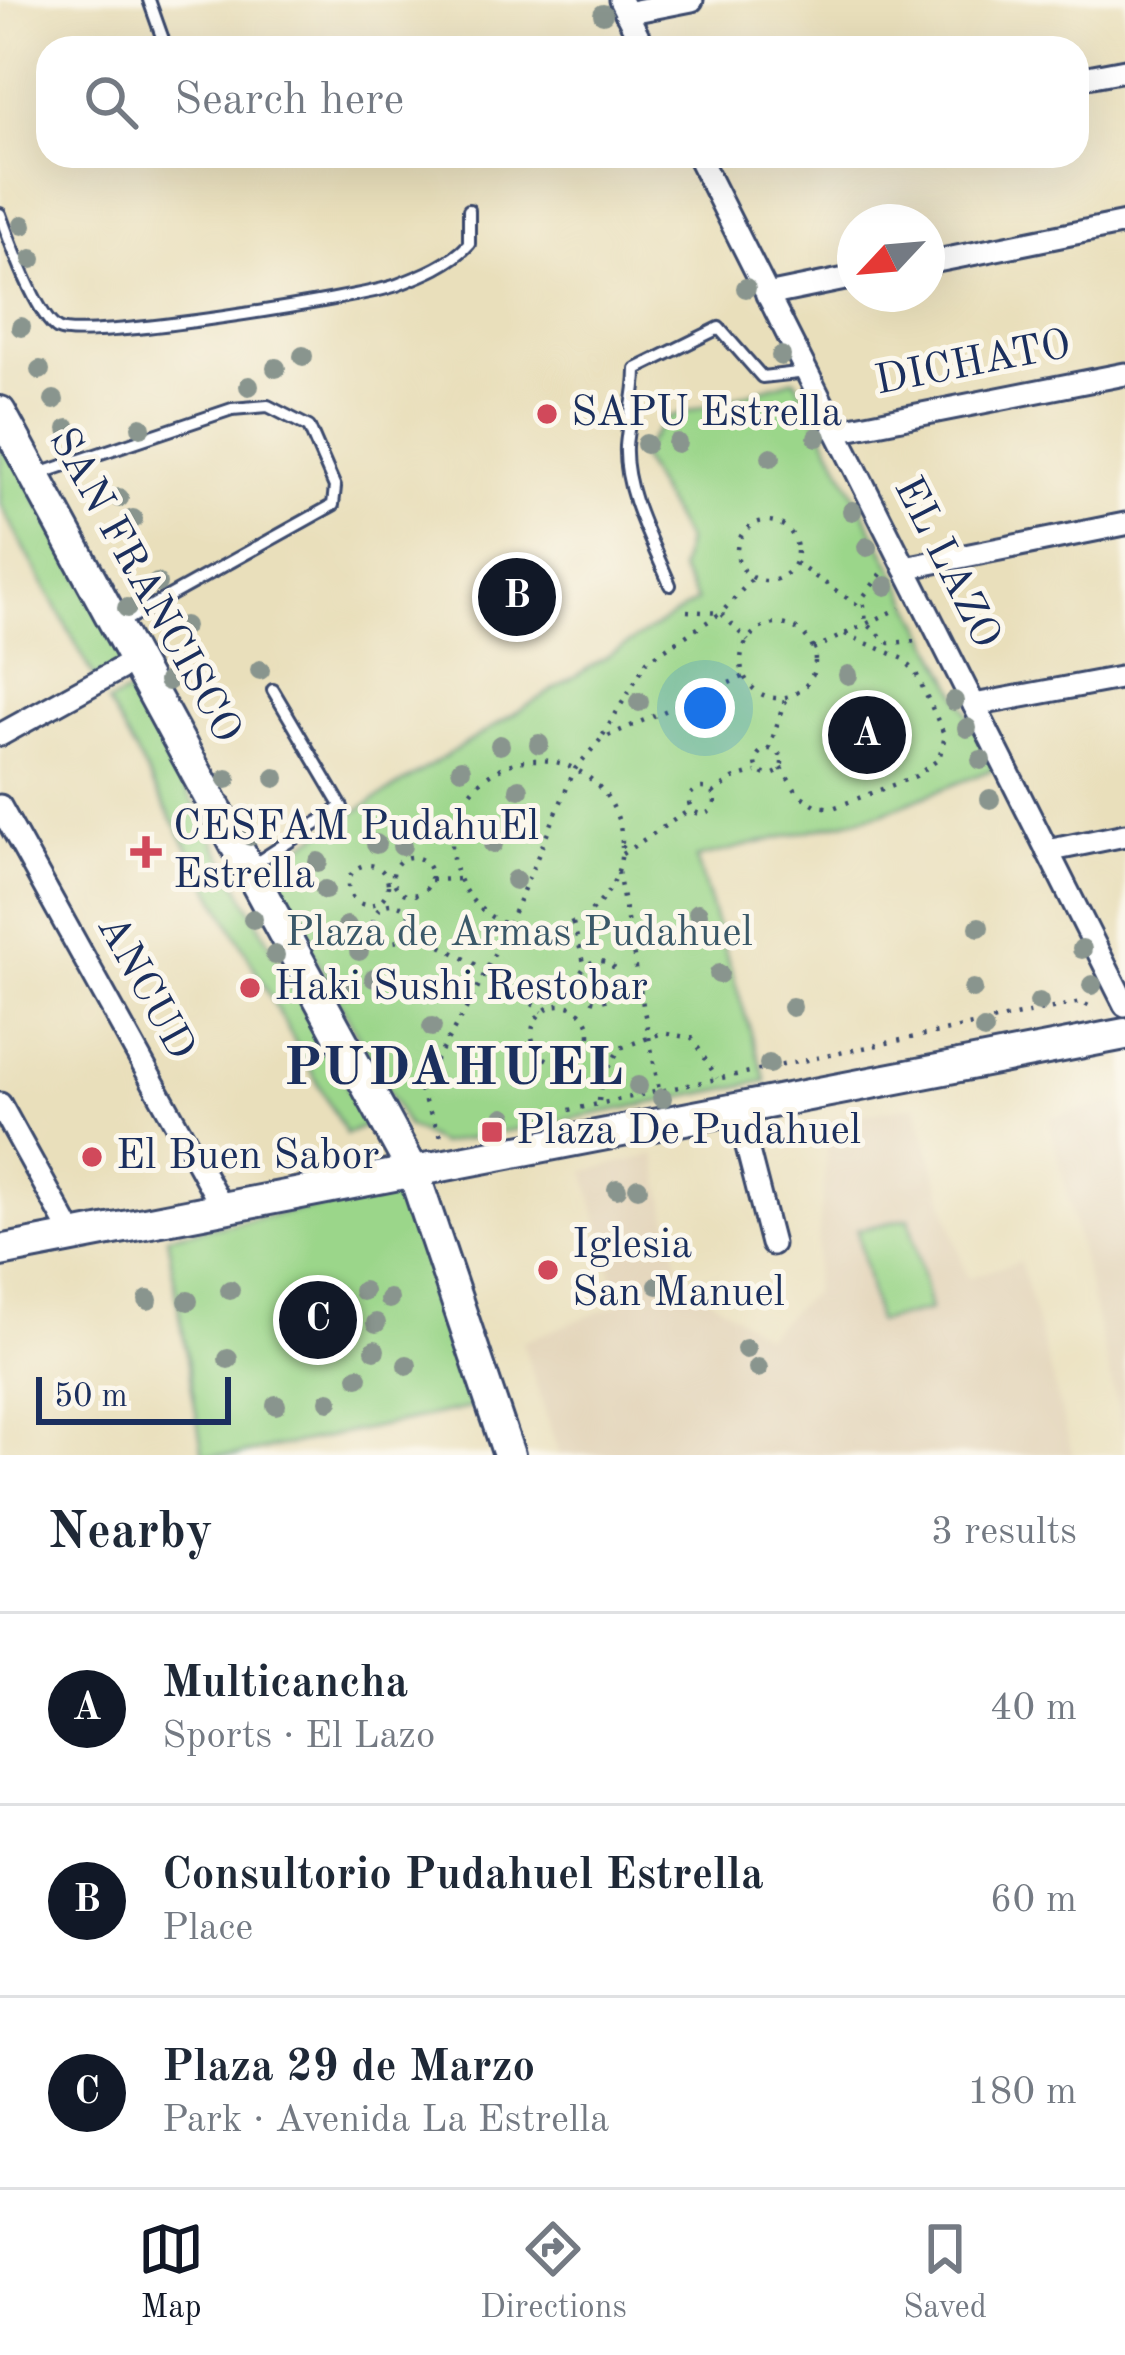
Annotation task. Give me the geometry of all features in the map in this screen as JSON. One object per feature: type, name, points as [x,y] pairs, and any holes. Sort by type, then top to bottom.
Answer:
[{"type":"main road","name":"SAN FRANCISCO","points":[[0,412],[413,1171],[509,1455]]},
{"type":"main road","points":[[0,1250],[1125,1034]]},
{"type":"street","points":[[638,36],[623,6],[692,0]]},
{"type":"street","points":[[1089,77],[1125,70]]},
{"type":"street","name":"EL LAZO","points":[[704,168],[1124,1004]]},
{"type":"street","points":[[945,258],[1125,223]]},
{"type":"street","points":[[767,295],[837,281]]},
{"type":"street","name":"DICHATO","points":[[836,431],[1125,374]]},
{"type":"street","points":[[901,561],[1125,524]]},
{"type":"street","points":[[0,735],[136,660]]},
{"type":"street","points":[[974,706],[1125,677]]},
{"type":"street","name":"ANCUD","points":[[0,806],[222,1208]]},
{"type":"street","points":[[1047,851],[1125,836]]},
{"type":"street","points":[[0,1105],[73,1236]]},
{"type":"street","points":[[737,1108],[772,1244]]},
{"type":"lane","points":[[149,0],[162,36]]},
{"type":"lane","points":[[0,214],[44,314],[58,329],[74,333],[166,324],[394,286],[458,257],[469,244],[469,210]]},
{"type":"lane","points":[[670,585],[633,496],[626,448],[637,401],[636,369],[719,328],[762,377],[807,372]]},
{"type":"lane","points":[[34,476],[232,410],[268,406],[308,427],[335,488],[332,505],[116,625]]},
{"type":"lane","points":[[250,867],[342,807],[273,690]]},
{"type":"path","points":[[452,1163],[418,1090],[508,926],[574,769],[601,739],[647,661],[721,613],[753,578],[782,578],[795,563],[796,544],[777,522],[757,522],[742,534],[737,554],[753,578]]},
{"type":"path","points":[[901,561],[866,590],[862,608],[866,623],[889,643],[940,637]]},
{"type":"path","points":[[795,563],[862,608]]},
{"type":"path","points":[[813,649],[921,599]]},
{"type":"path","points":[[687,611],[721,613],[748,641]]},
{"type":"path","points":[[778,624],[800,632],[813,649],[812,678],[799,692],[786,697],[761,694],[745,676],[743,652],[755,632],[778,624]]},
{"type":"path","points":[[769,748],[780,755],[781,768],[798,794],[817,806],[833,808],[916,776],[939,759],[945,736],[916,673],[904,659],[845,634]]},
{"type":"path","points":[[601,739],[745,676]]},
{"type":"path","points":[[758,771],[757,756],[769,748],[786,697]]},
{"type":"path","points":[[544,760],[588,777],[611,804],[622,837],[622,854],[601,902],[573,922],[540,931],[508,926],[477,906],[459,879],[453,832],[473,789],[512,764],[544,760]]},
{"type":"path","points":[[713,794],[733,779],[758,771],[770,776],[781,768]]},
{"type":"path","points":[[695,789],[713,794],[716,800],[710,812],[692,809],[690,795],[695,789]]},
{"type":"path","points":[[622,854],[692,809]]},
{"type":"path","points":[[430,880],[429,867],[415,856],[402,859],[394,868],[396,887],[407,895],[419,894],[430,880],[459,879]]},
{"type":"path","points":[[365,865],[378,868],[388,884],[385,896],[369,905],[356,902],[349,891],[350,877],[365,865]]},
{"type":"path","points":[[618,872],[659,1090]]},
{"type":"path","points":[[395,905],[410,916],[410,929],[403,939],[391,942],[380,938],[373,921],[383,907],[395,905]]},
{"type":"path","points":[[573,922],[585,966],[579,983],[587,997]]},
{"type":"path","points":[[410,929],[504,980],[542,1012]]},
{"type":"path","points":[[585,966],[604,962],[615,970],[618,983],[607,999],[587,997]]},
{"type":"path","points":[[578,1012],[587,997]]},
{"type":"path","points":[[531,1118],[1081,1002],[1094,1010],[1124,1004]]},
{"type":"path","points":[[558,1005],[578,1012],[587,1022],[590,1039],[581,1055],[564,1063],[547,1059],[534,1046],[532,1028],[542,1012],[558,1005]]},
{"type":"path","points":[[599,1103],[602,1078],[620,1048],[646,1037],[692,1038],[717,1078]]},
{"type":"shaded area","points":[[1120,1102],[1125,1124],[1125,1440],[1049,1118]]},
{"type":"shaded area","points":[[916,1105],[967,1278],[1020,1261],[1073,1455],[559,1455],[522,1342],[619,1304],[585,1171],[655,1155],[681,1278],[765,1336],[813,1292],[830,1120]]},
{"type":"green space","name":"Plaza de Armas Pudahuel","points":[[795,379],[996,768],[882,813],[696,858],[766,1081],[440,1144],[407,1126],[266,867],[697,601],[680,570],[686,541],[639,455],[666,418]]},
{"type":"green space","points":[[0,431],[127,662],[95,679],[0,503]]},
{"type":"green space","points":[[133,691],[368,1125],[346,1134],[108,703]]},
{"type":"green space","points":[[388,1193],[419,1216],[483,1405],[238,1455],[203,1455],[167,1236]]},
{"type":"green space","points":[[909,1218],[930,1310],[877,1322],[857,1230]]},
{"type":"place","name":"SAPU Estrella","points":[[547,414]]},
{"type":"place","name":"Consultorio Pudahuel Estrella","points":[[517,597]]},
{"type":"place","name":"Multicancha","points":[[867,735]]},
{"type":"place","name":"CESFAM PudahuEl Estrella","points":[[146,852]]},
{"type":"place","name":"Haki Sushi Restobar","points":[[250,988]]},
{"type":"place","name":"Plaza De Pudahuel","points":[[492,1132]]},
{"type":"place","name":"El Buen Sabor","points":[[92,1157]]},
{"type":"place","name":"Iglesia San Manuel","points":[[548,1270]]},
{"type":"place","name":"Plaza 29 de Marzo","points":[[318,1320]]},
{"type":"district","name":"PUDAHUEL","points":[[455,1070]]}]
